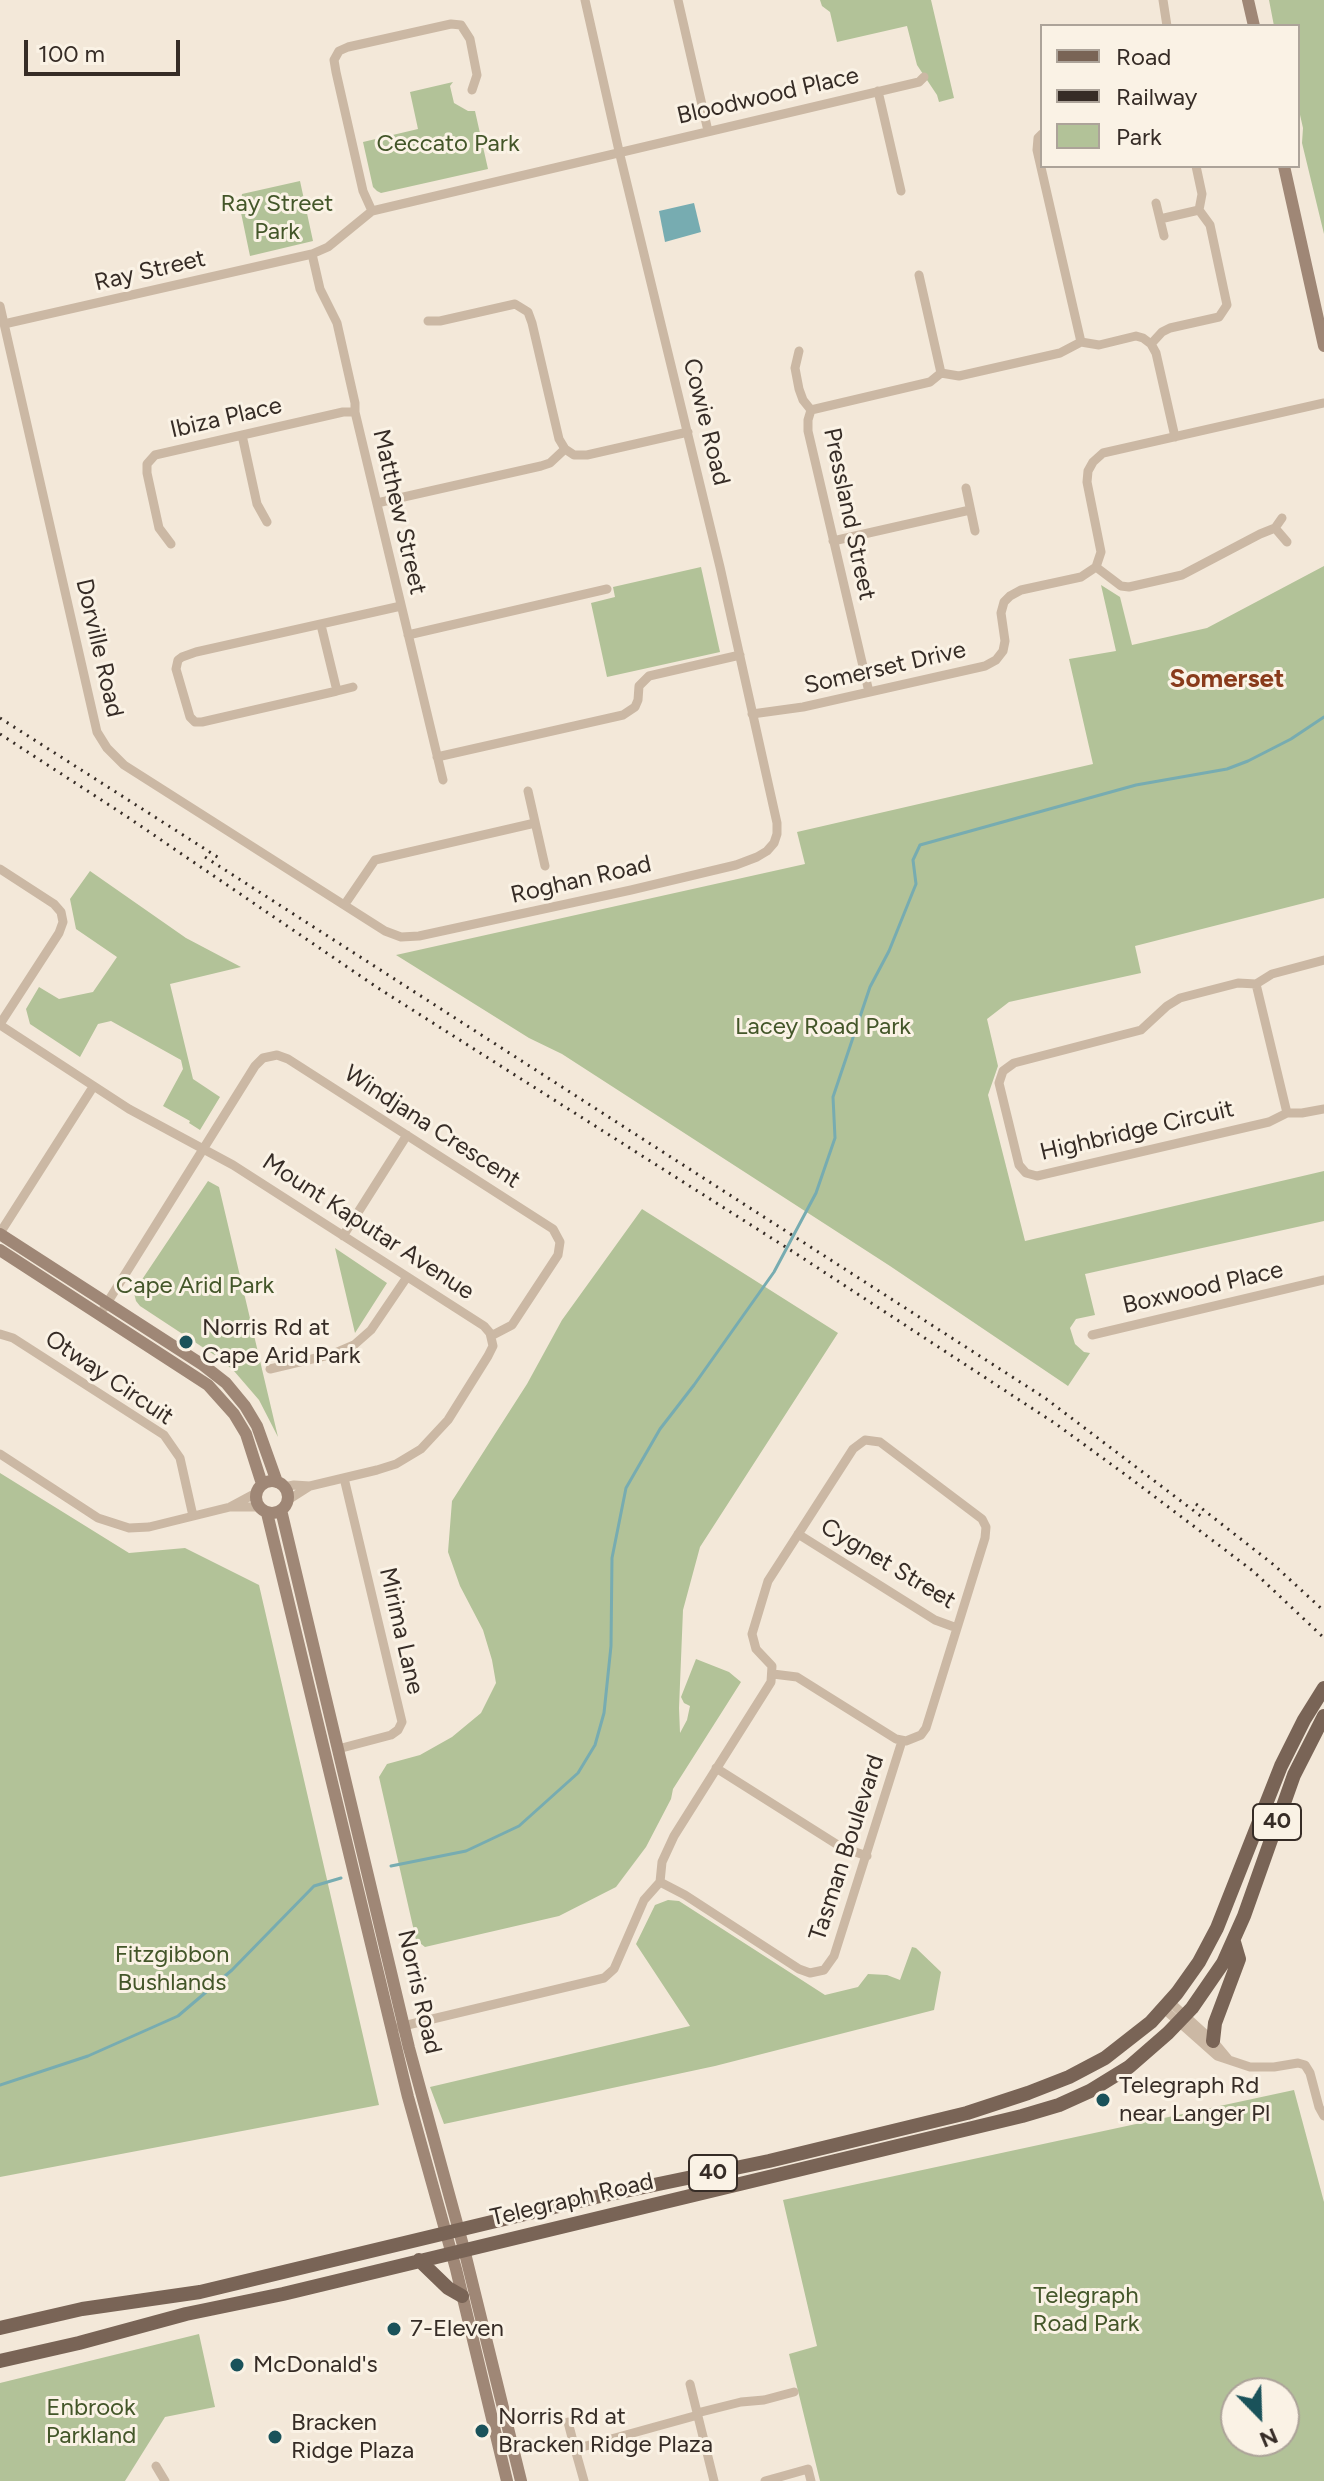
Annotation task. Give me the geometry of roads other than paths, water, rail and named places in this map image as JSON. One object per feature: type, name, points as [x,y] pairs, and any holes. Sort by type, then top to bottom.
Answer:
[{"type":"main road","points":[[1248,0],[1254,24]]},
{"type":"main road","points":[[1284,168],[1324,346]]},
{"type":"main road","name":"Norris Road","points":[[0,1234],[199,1378],[223,1400],[246,1434],[263,1510],[398,2027],[521,2481]]},
{"type":"main road","name":"Norris Road","points":[[0,1250],[203,1365],[226,1383],[257,1426],[282,1495],[398,2027]]},
{"type":"main road","points":[[259,1489],[282,1495]]},
{"type":"main road","points":[[263,1510],[282,1495]]},
{"type":"main road","name":"40","points":[[1182,2019],[1218,1971],[1234,1942],[1324,1688]]},
{"type":"main road","name":"40","points":[[1167,2006],[1199,1962],[1217,1928],[1281,1766],[1309,1726],[1324,1716]]},
{"type":"main road","points":[[1213,2041],[1219,2011],[1239,1959],[1234,1942]]},
{"type":"main road","name":"Telegraph Road","points":[[0,2328],[82,2309],[200,2292],[967,2113],[1028,2093],[1088,2068],[1120,2047],[1167,2006]]},
{"type":"main road","name":"Telegraph Road","points":[[0,2361],[1043,2110],[1073,2099],[1112,2078],[1144,2055],[1182,2019]]},
{"type":"main road","name":"Norris Road","points":[[457,2250],[462,2296],[507,2481]]},
{"type":"main road","points":[[419,2260],[448,2288],[462,2296]]},
{"type":"street","name":"Cowie Road","points":[[585,0],[778,828],[776,839],[767,851]]},
{"type":"street","points":[[678,0],[708,131]]},
{"type":"street","points":[[1163,0],[1167,24]]},
{"type":"street","points":[[372,211],[363,191],[336,72],[334,60],[339,51],[451,24],[461,25],[470,39],[477,75],[472,90]]},
{"type":"street","name":"Bloodwood Place","points":[[619,151],[919,82],[924,77]]},
{"type":"street","points":[[878,91],[901,191]]},
{"type":"street","points":[[1040,136],[1037,150],[1040,163]]},
{"type":"street","name":"Ray Street","points":[[4,324],[312,254],[328,247],[372,211],[619,151]]},
{"type":"street","points":[[1041,168],[1081,342]]},
{"type":"street","points":[[1175,437],[1156,353],[1151,344],[1170,328],[1219,317],[1227,305],[1210,225],[1199,210],[1202,194],[1196,168]]},
{"type":"street","points":[[1156,203],[1164,236]]},
{"type":"street","points":[[1160,219],[1199,210]]},
{"type":"street","name":"Matthew Street","points":[[312,254],[320,289],[337,323],[355,412],[443,780]]},
{"type":"street","points":[[919,275],[941,373]]},
{"type":"street","points":[[428,321],[515,304],[528,312],[559,439],[565,449],[574,455],[582,456],[688,432]]},
{"type":"street","name":"Dorville Road","points":[[0,306],[97,732],[107,748],[124,765],[385,931],[401,937]]},
{"type":"street","name":"Pressland Street","points":[[869,692],[808,431],[811,410],[930,382],[941,373],[959,376],[1060,353],[1081,342],[1099,345],[1136,336],[1151,344]]},
{"type":"street","points":[[799,351],[795,368],[799,389],[811,410]]},
{"type":"street","points":[[1282,518],[1275,528],[1191,571],[1142,584],[1121,586],[1096,567],[1101,552],[1087,482],[1088,471],[1103,453],[1324,403]]},
{"type":"street","name":"Ibiza Place","points":[[171,544],[159,528],[147,473],[147,464],[155,455],[343,412],[355,412]]},
{"type":"street","points":[[242,435],[257,504],[267,522]]},
{"type":"street","points":[[377,503],[541,466],[550,463],[565,449]]},
{"type":"street","points":[[966,488],[975,531]]},
{"type":"street","points":[[833,541],[970,510]]},
{"type":"street","points":[[1275,528],[1287,542]]},
{"type":"street","name":"Somerset Drive","points":[[752,714],[803,707],[985,666],[996,660],[1003,651],[1005,641],[1001,613],[1004,602],[1010,596],[1021,590],[1081,577],[1096,567]]},
{"type":"street","points":[[408,635],[607,589]]},
{"type":"street","points":[[353,687],[195,722],[190,717],[176,669],[178,660],[196,652],[401,606]]},
{"type":"street","points":[[321,625],[337,691]]},
{"type":"street","points":[[437,757],[623,715],[635,707],[639,686],[649,676],[740,655]]},
{"type":"street","points":[[528,791],[545,866]]},
{"type":"street","points":[[345,904],[375,860],[535,823]]},
{"type":"street","name":"Roghan Road","points":[[401,937],[419,936],[631,890],[736,865],[767,851]]},
{"type":"street","points":[[0,869],[54,904],[61,912],[63,922],[0,1025]]},
{"type":"street","name":"Highbridge Circuit","points":[[1324,960],[1272,974],[1256,984],[1238,983],[1180,998],[1135,1033],[1018,1061],[1006,1067],[999,1083],[1017,1160],[1026,1173],[1037,1176],[1269,1122],[1287,1113],[1324,1109]]},
{"type":"street","points":[[1256,984],[1287,1113]]},
{"type":"street","name":"Mount Kaputar Avenue","points":[[0,1025],[93,1087],[205,1149],[343,1236],[484,1326],[491,1336]]},
{"type":"street","name":"Windjana Crescent","points":[[205,1149],[255,1066],[272,1055],[288,1059],[547,1224],[559,1239],[558,1255],[512,1325],[491,1336]]},
{"type":"street","points":[[0,1234],[93,1087]]},
{"type":"street","points":[[343,1236],[407,1135]]},
{"type":"street","points":[[103,1308],[205,1149]]},
{"type":"street","points":[[270,1369],[333,1354],[354,1345],[371,1330],[407,1277]]},
{"type":"street","name":"Boxwood Place","points":[[1092,1335],[1324,1280]]},
{"type":"street","name":"Otway Circuit","points":[[0,1334],[13,1338],[164,1435],[180,1458],[193,1516]]},
{"type":"street","points":[[282,1495],[294,1485],[310,1486],[396,1464],[429,1442],[448,1420],[488,1356],[493,1346],[491,1336]]},
{"type":"street","points":[[398,2027],[604,1978],[614,1969],[644,1900],[660,1882],[662,1862],[674,1836],[769,1686],[773,1674],[770,1663],[753,1644],[752,1629],[768,1581],[857,1444],[870,1440],[880,1442],[979,1516],[984,1523],[985,1538],[926,1728],[916,1739],[902,1741],[797,1677],[773,1674]]},
{"type":"street","points":[[0,1454],[109,1523],[139,1528],[230,1507],[259,1489]]},
{"type":"street","name":"Mirima Lane","points":[[338,1749],[391,1735],[402,1722],[344,1478]]},
{"type":"street","points":[[230,1507],[263,1510]]},
{"type":"street","name":"Cygnet Street","points":[[798,1534],[935,1620],[957,1628]]},
{"type":"street","name":"Tasman Boulevard","points":[[660,1882],[799,1969],[815,1973],[824,1970],[831,1963],[902,1741]]},
{"type":"street","points":[[716,1768],[841,1847],[867,1856]]},
{"type":"street","points":[[1167,2006],[1213,2041],[1228,2059]]},
{"type":"street","points":[[1182,2019],[1217,2056],[1250,2067],[1305,2065],[1324,2116]]},
{"type":"street","points":[[690,2384],[714,2481]]},
{"type":"street","points":[[575,2449],[741,2402],[794,2392]]},
{"type":"street","points":[[568,2422],[584,2481]]},
{"type":"street","points":[[156,2466],[165,2481]]},
{"type":"street","points":[[765,2481],[808,2469],[811,2481]]},
{"type":"water","points":[[694,203],[701,232],[665,242],[659,211]]},
{"type":"waterway","points":[[391,1866],[466,1851],[519,1826],[578,1773],[595,1745],[604,1713],[611,1646],[612,1558],[626,1488],[660,1429],[774,1272],[816,1193],[835,1138],[833,1097],[870,987],[889,951],[916,884],[913,860],[920,845],[1136,785],[1227,769],[1291,739],[1324,717]]},
{"type":"waterway","points":[[0,2085],[88,2056],[178,2016],[232,1970],[314,1886],[341,1878]]},
{"type":"railway","points":[[0,718],[219,858]]},
{"type":"railway","points":[[0,734],[378,988],[795,1253],[1056,1424],[1253,1571],[1324,1638]]},
{"type":"railway","points":[[205,857],[1045,1398],[1202,1517]]},
{"type":"railway","points":[[1196,1504],[1274,1565],[1324,1611]]},
{"type":"place","name":"Norris Rd at Cape Arid Park","points":[[186,1342]]},
{"type":"place","name":"Telegraph Rd near Langer Pl","points":[[1103,2100]]},
{"type":"place","name":"7-Eleven","points":[[394,2329]]},
{"type":"place","name":"McDonald's","points":[[237,2365]]},
{"type":"place","name":"Norris Rd at Bracken Ridge Plaza","points":[[482,2431]]},
{"type":"place","name":"Bracken Ridge Plaza","points":[[275,2437]]},
{"type":"district","name":"Somerset","points":[[1227,679]]},
{"type":"park label","name":"Ceccato Park","points":[[448,144]]},
{"type":"park label","name":"Ray Street Park","points":[[277,218]]},
{"type":"park label","name":"Lacey Road Park","points":[[823,1027]]},
{"type":"park label","name":"Cape Arid Park","points":[[195,1286]]},
{"type":"park label","name":"Fitzgibbon Bushlands","points":[[172,1969]]},
{"type":"park label","name":"Telegraph Road Park","points":[[1086,2310]]},
{"type":"park label","name":"Enbrook Parkland","points":[[91,2422]]}]
